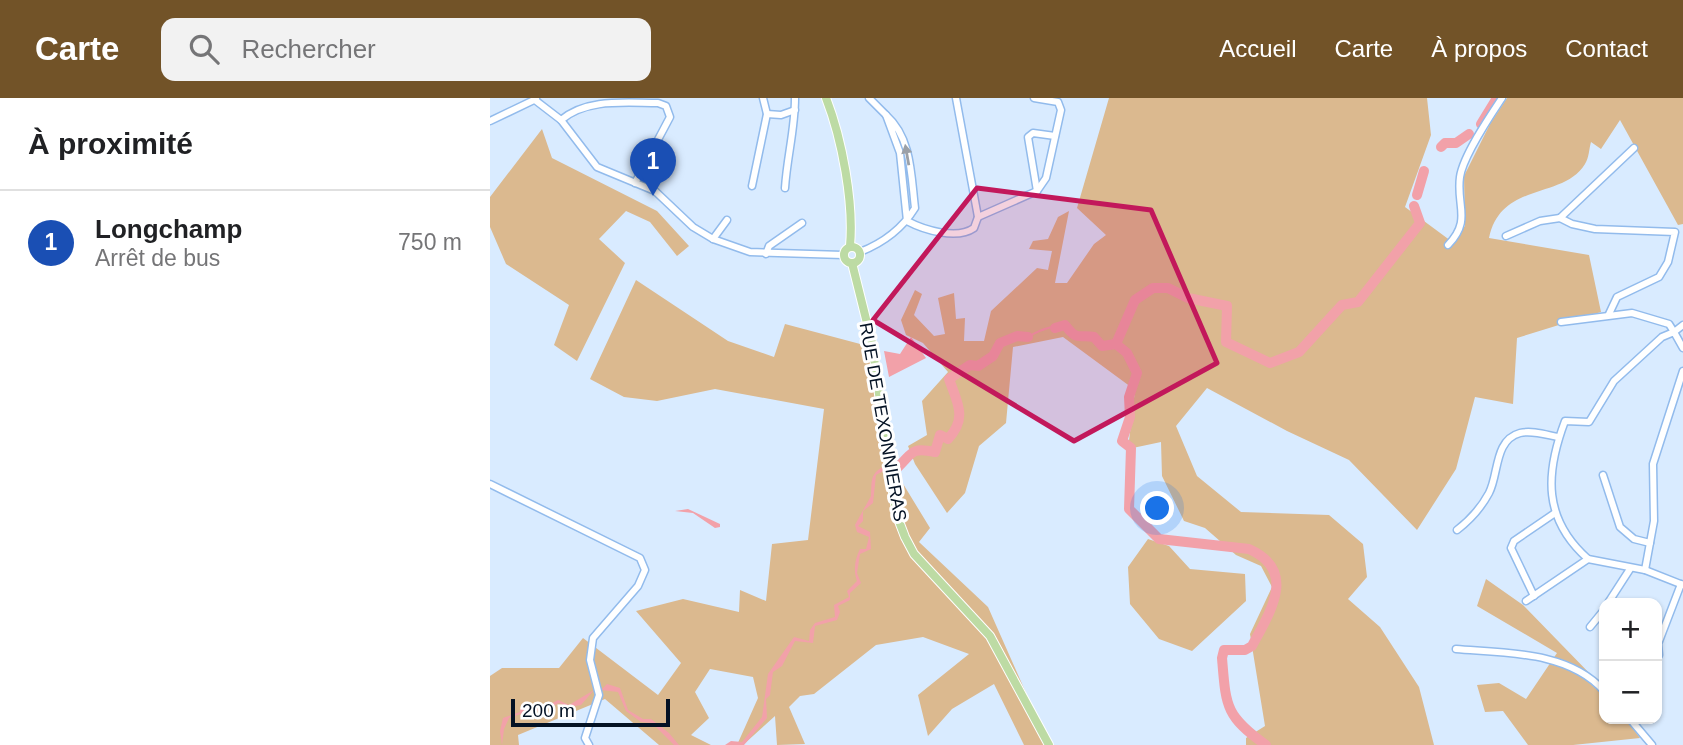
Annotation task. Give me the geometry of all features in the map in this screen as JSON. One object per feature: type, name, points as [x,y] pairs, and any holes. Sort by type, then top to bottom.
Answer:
[{"type":"main road","points":[[826,98],[838,136],[850,210],[850,246],[843,255],[852,263],[859,260],[860,252],[850,246]]},
{"type":"main road","name":"RUE DE TEXONNIERAS","points":[[852,263],[872,343],[893,492],[905,537],[914,554],[990,636],[1049,745]]},
{"type":"street","points":[[635,184],[670,117],[666,106],[669,98]]},
{"type":"street","points":[[752,186],[766,114],[764,98]]},
{"type":"street","points":[[785,188],[795,98]]},
{"type":"street","points":[[860,252],[888,237],[907,221],[915,208],[906,146],[897,125],[869,98]]},
{"type":"street","points":[[907,221],[930,230],[963,232],[974,228],[978,217],[956,98]]},
{"type":"street","points":[[978,217],[1037,191],[1046,178],[1061,110],[1058,102],[1034,98]]},
{"type":"street","points":[[1448,245],[1462,224],[1460,177],[1477,138],[1502,98]]},
{"type":"street","points":[[490,121],[537,99],[561,120],[597,167],[655,191],[694,227],[713,239],[739,249],[766,254],[843,255]]},
{"type":"street","points":[[561,120],[575,109],[594,103],[658,103],[666,106]]},
{"type":"street","points":[[766,114],[781,115],[795,110]]},
{"type":"street","points":[[1037,191],[1028,137],[1033,133],[1055,136]]},
{"type":"street","points":[[1560,218],[1634,148]]},
{"type":"street","points":[[1506,236],[1539,221],[1560,218],[1572,224],[1595,229],[1675,232],[1665,271],[1649,284],[1617,297],[1609,314]]},
{"type":"street","points":[[713,239],[727,220]]},
{"type":"street","points":[[766,254],[769,246],[802,223]]},
{"type":"street","points":[[1561,322],[1632,313],[1669,324],[1682,343]]},
{"type":"street","points":[[1662,634],[1682,585],[1645,570],[1588,559],[1555,513],[1550,478],[1564,421],[1589,422],[1614,381],[1662,337],[1683,325]]},
{"type":"street","points":[[1645,570],[1654,521],[1653,464],[1683,371]]},
{"type":"street","points":[[1457,530],[1470,521],[1490,491],[1500,452],[1510,439],[1518,433],[1531,432],[1558,437]]},
{"type":"street","points":[[1603,475],[1620,527],[1634,539],[1650,543]]},
{"type":"street","points":[[490,484],[640,558],[646,570],[638,586],[593,638],[590,660],[599,695],[585,738],[589,745]]},
{"type":"street","points":[[1534,596],[1511,548],[1514,541],[1555,513]]},
{"type":"street","points":[[1526,601],[1588,559]]},
{"type":"street","points":[[1611,598],[1630,569]]},
{"type":"street","points":[[1590,627],[1599,616]]},
{"type":"street","points":[[1456,649],[1548,659],[1575,669],[1599,687]]},
{"type":"street","points":[[1634,724],[1652,745]]},
{"type":"highlighted area","points":[[977,188],[1151,210],[1217,363],[1074,441],[873,320]]},
{"type":"shaded area","points":[[1109,98],[1427,98],[1431,135],[1405,207],[1451,241],[1465,226],[1464,176],[1490,124],[1507,98],[1683,98],[1683,224],[1678,225],[1620,120],[1601,149],[1591,142],[1586,162],[1575,175],[1562,183],[1519,199],[1506,207],[1496,220],[1489,238],[1589,255],[1601,312],[1517,338],[1513,404],[1475,397],[1456,469],[1417,530],[1349,460],[1287,431],[1207,388],[1176,426],[1197,476],[1241,512],[1329,515],[1363,544],[1367,577],[1348,599],[1380,627],[1419,687],[1434,745],[1246,745],[1246,738],[1265,726],[1250,634],[1272,587],[1261,566],[1236,555],[1205,528],[1184,521],[1162,476],[1161,442],[1128,449],[1135,390],[1063,337],[1013,347],[1006,423],[979,446],[965,493],[947,513],[915,464],[908,446],[927,435],[922,401],[948,372],[923,343],[906,335],[901,320],[915,290],[922,294],[914,315],[934,336],[945,334],[938,298],[954,293],[956,319],[965,318],[964,341],[984,341],[991,311],[1037,268],[1048,270],[1052,251],[1029,249],[1033,241],[1048,239],[1058,217],[1069,211],[1055,283],[1067,283],[1094,244],[1106,235],[1077,208]]},
{"type":"shaded area","points":[[542,129],[552,158],[657,211],[689,246],[677,256],[650,222],[626,211],[599,239],[625,263],[577,361],[554,345],[569,305],[506,264],[490,227],[490,197]]},
{"type":"shaded area","points":[[636,280],[728,341],[774,357],[785,324],[879,349],[880,446],[930,528],[919,542],[988,607],[1049,745],[1024,745],[994,684],[952,709],[928,736],[918,695],[969,654],[923,637],[876,645],[814,694],[800,696],[789,707],[805,744],[777,745],[775,716],[743,745],[737,745],[758,698],[753,677],[710,669],[695,692],[709,718],[691,735],[711,745],[659,745],[605,699],[518,735],[519,745],[490,745],[490,676],[502,668],[559,668],[583,638],[658,695],[681,663],[636,611],[683,599],[739,612],[740,590],[766,601],[772,544],[808,540],[824,409],[715,389],[657,401],[624,397],[590,379]]},
{"type":"shaded area","points":[[1155,286],[1167,287],[1198,300],[1223,302],[1230,307],[1230,316],[1223,303],[1192,300],[1168,288],[1153,288],[1135,300],[1116,344],[1102,346],[1091,336],[1097,336],[1103,344],[1115,342],[1135,297]]},
{"type":"shaded area","points":[[1067,324],[1077,336],[1091,336],[1082,338],[1073,335],[1065,325],[1045,330],[1027,339],[1006,341],[986,362],[970,365],[959,372],[968,364],[988,358],[993,353],[993,348],[1005,340],[1027,337],[1057,325]]},
{"type":"shaded area","points":[[911,337],[926,358],[889,377],[884,351],[900,354]]},
{"type":"shaded area","points":[[948,376],[952,377],[949,379],[956,400],[950,391]]},
{"type":"shaded area","points":[[958,406],[959,417],[958,424],[948,439],[940,435],[937,450],[935,452],[911,452],[895,467],[903,456],[917,446],[936,449],[938,433],[949,435]]},
{"type":"shaded area","points":[[883,467],[887,469],[876,475],[873,503],[863,511],[863,521],[858,526],[870,532],[871,549],[860,554],[857,573],[861,583],[850,593],[850,600],[838,606],[840,612],[837,620],[815,626],[813,643],[795,641],[782,666],[773,672],[770,695],[766,699],[767,718],[744,745],[725,745],[731,741],[742,742],[762,717],[768,674],[794,637],[809,641],[810,630],[815,623],[835,617],[834,605],[849,597],[847,591],[857,581],[855,569],[857,557],[860,549],[866,549],[869,537],[857,532],[855,525],[871,496],[873,476]]},
{"type":"shaded area","points":[[688,509],[720,524],[720,527],[715,528],[693,513],[675,511]]},
{"type":"shaded area","points":[[1148,539],[1169,546],[1190,569],[1245,574],[1246,601],[1192,651],[1159,639],[1130,604],[1128,567]]},
{"type":"shaded area","points":[[1486,579],[1523,605],[1599,684],[1599,724],[1630,724],[1640,738],[1573,745],[1528,745],[1503,711],[1485,712],[1477,685],[1499,683],[1526,699],[1557,653],[1477,606]]},
{"type":"shaded area","points":[[607,684],[620,688],[628,710],[643,719],[651,719],[679,745],[674,745],[652,723],[641,722],[626,711],[618,692],[601,690]]},
{"type":"shaded area","points":[[594,690],[581,705],[568,707],[559,703],[547,708],[509,718],[502,745],[500,731],[503,718],[520,712],[520,709],[541,709],[558,700],[569,705]]},
{"type":"waterway","points":[[1481,124],[1497,98]]},
{"type":"waterway","points":[[1441,147],[1445,143],[1456,143],[1469,134]]},
{"type":"waterway","points":[[1417,195],[1424,171]]},
{"type":"waterway","points":[[1266,745],[1242,726],[1230,709],[1222,658],[1224,650],[1245,650],[1252,646],[1276,593],[1273,569],[1264,558],[1249,549],[1159,539],[1129,509],[1131,448],[1122,441],[1130,417],[1129,397],[1137,373],[1127,353],[1116,344],[1135,300],[1153,288],[1168,288],[1188,298],[1227,306],[1226,342],[1270,363],[1299,352],[1342,305],[1358,302],[1420,223],[1414,206]]},
{"type":"waterway","points":[[1055,328],[1065,325],[1078,336],[1094,337],[1102,346],[1116,344]]},
{"type":"waterway","points":[[891,468],[898,467],[916,451],[935,452],[940,435],[948,439],[954,431],[958,424],[959,410],[949,379],[970,365],[978,366],[993,356],[1000,343],[1017,336],[1028,337]]},
{"type":"place","name":"Longchamp","points":[[653,196]]}]
